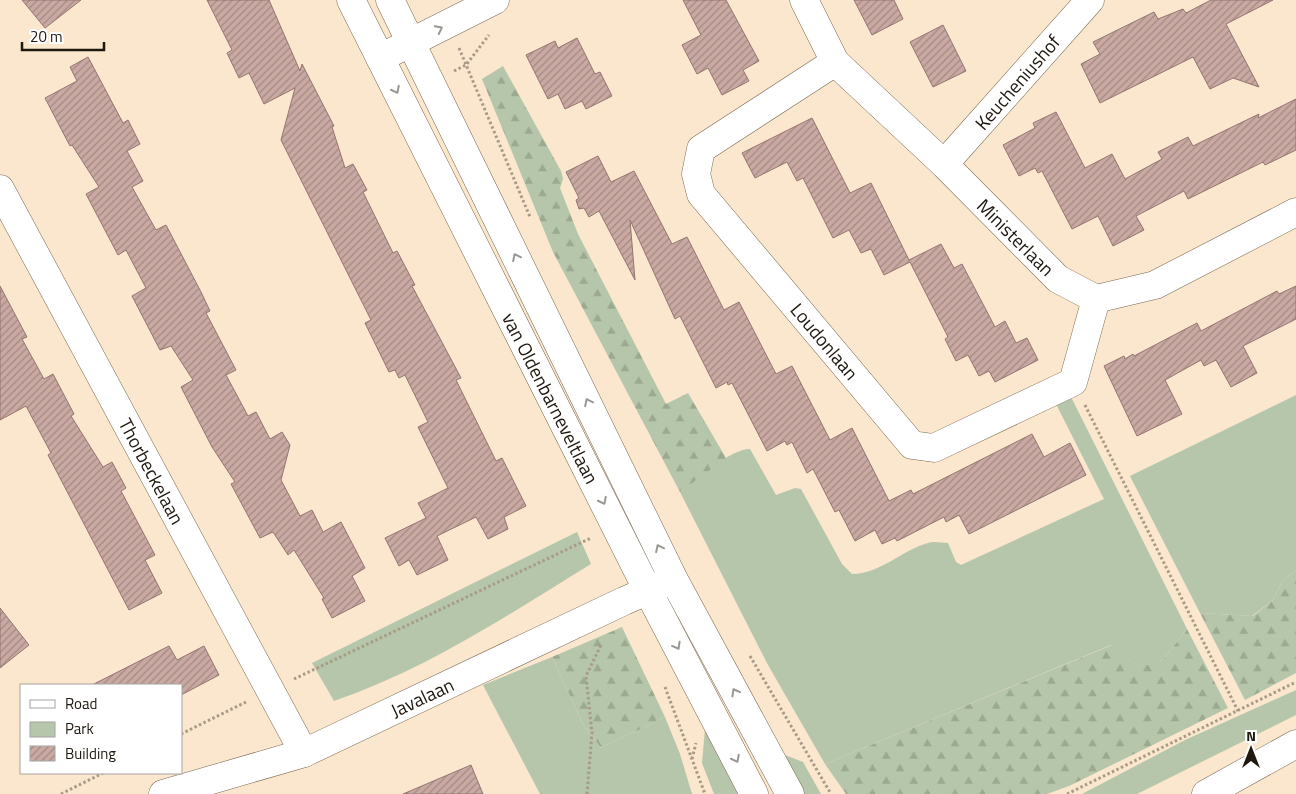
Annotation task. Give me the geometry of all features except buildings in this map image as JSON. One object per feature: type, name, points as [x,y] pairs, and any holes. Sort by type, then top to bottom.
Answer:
[{"type":"street","name":"van Oldenbarneveltlaan","points":[[351,0],[648,590],[754,794]]},
{"type":"street","name":"van Oldenbarneveltlaan","points":[[390,0],[674,580],[790,794]]},
{"type":"street","points":[[380,58],[495,0]]},
{"type":"street","name":"Ministerlaan","points":[[804,0],[835,62],[944,164],[1058,279],[1096,299]]},
{"type":"street","name":"Keucheniushof","points":[[944,164],[1090,0]]},
{"type":"street","name":"Loudonlaan","points":[[835,62],[701,149],[696,174],[701,194],[912,445],[934,448],[1073,382]]},
{"type":"street","name":"Thorbeckelaan","points":[[0,190],[304,753]]},
{"type":"street","points":[[1073,382],[1096,299],[1154,285],[1296,212]]},
{"type":"street","name":"Javalaan","points":[[163,794],[304,753],[648,590],[674,580]]},
{"type":"street","points":[[1206,794],[1296,744]]},
{"type":"path","points":[[449,24],[533,226]]},
{"type":"path","points":[[1073,382],[1238,711]]},
{"type":"path","points":[[182,734],[593,537]]},
{"type":"path","points":[[587,794],[592,733],[586,676],[603,642]]},
{"type":"path","points":[[746,650],[831,794]]},
{"type":"path","points":[[1067,794],[1296,682]]},
{"type":"path","points":[[692,760],[705,794]]},
{"type":"path","points":[[61,794],[101,774]]},
{"type":"green space","points":[[503,66],[561,171],[563,179],[560,188],[578,234],[666,404],[688,393],[726,458],[680,492],[553,252],[482,79]]},
{"type":"green space","points":[[1296,395],[1296,570],[1282,582],[1273,600],[1252,616],[1200,613],[1130,476]]},
{"type":"green space","points":[[1071,397],[1187,629],[1165,657],[1152,665],[1137,664],[1130,661],[1111,645],[825,764],[768,665],[680,492],[723,459],[742,450],[750,449],[776,495],[795,488],[801,489],[842,564],[852,574],[872,570],[918,546],[933,542],[948,543],[956,562],[961,565],[1104,499],[1056,404]]},
{"type":"green space","points":[[577,532],[591,564],[466,640],[402,673],[334,701],[312,663]]},
{"type":"green space","points":[[1296,570],[1296,673],[1245,700],[1200,613],[1253,616],[1273,600],[1282,582]]},
{"type":"green space","points":[[622,627],[665,717],[601,748],[583,724],[552,657]]},
{"type":"green space","points":[[1187,629],[1228,708],[1069,786],[1047,794],[846,794],[825,764],[1112,645],[1129,660],[1144,665],[1152,665],[1165,657]]},
{"type":"green space","points":[[552,657],[583,724],[601,748],[665,717],[680,754],[692,794],[540,794],[483,685]]},
{"type":"green space","points":[[1296,690],[1296,715],[1137,794],[1082,794],[1185,740]]},
{"type":"green space","points":[[705,729],[738,794],[714,794],[702,763]]},
{"type":"green space","points":[[772,750],[803,762],[821,794],[797,794]]}]
